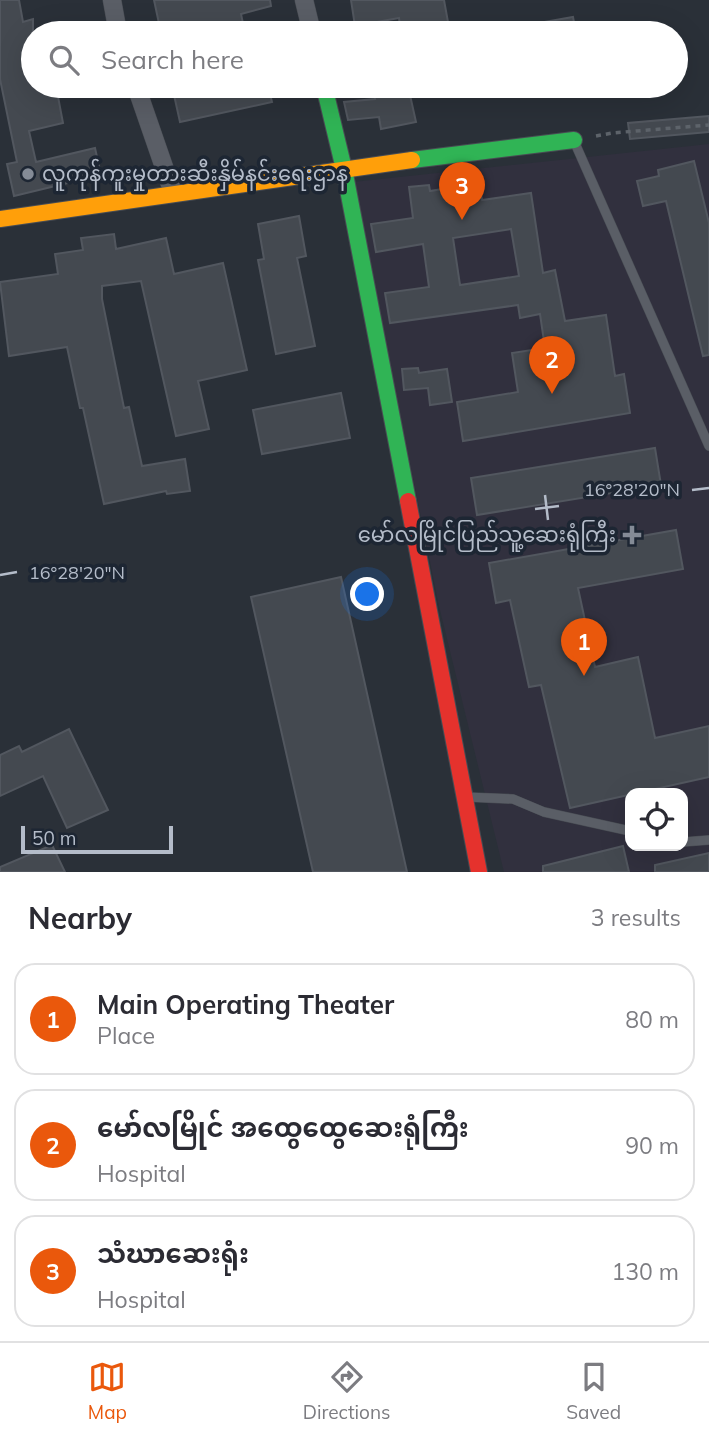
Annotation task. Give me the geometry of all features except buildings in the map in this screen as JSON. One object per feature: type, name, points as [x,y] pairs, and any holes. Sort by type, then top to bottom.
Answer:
[{"type":"street","points":[[113,0],[116,21]]},
{"type":"street","points":[[304,0],[309,21]]},
{"type":"street","points":[[140,98],[173,193]]},
{"type":"street","points":[[327,98],[344,169],[479,872]]},
{"type":"street","points":[[0,219],[344,169],[573,140]]},
{"type":"lane","points":[[573,140],[709,446]]},
{"type":"lane","points":[[465,797],[513,799],[544,812],[625,830]]},
{"type":"lane","points":[[688,842],[709,840]]},
{"type":"path","points":[[573,140],[612,133],[709,125]]},
{"type":"shaded area","points":[[709,144],[709,872],[504,872],[439,606],[353,182]]},
{"type":"traffic: fast","points":[[327,98],[344,169],[408,501]]},
{"type":"traffic: fast","points":[[412,160],[574,140]]},
{"type":"traffic: slow","points":[[0,219],[412,160]]},
{"type":"traffic: jam","points":[[408,501],[479,872]]},
{"type":"place","name":"လူကုန်ကူးမှုတားဆီးနှိမ်နင်းရေးဌာန","points":[[28,174]]},
{"type":"place","name":"သံဃာဆေးရုံး","points":[[462,220]]},
{"type":"place","name":"မော်လမြိုင် အထွေထွေဆေးရုံကြီး","points":[[552,394]]},
{"type":"place","name":"မော်လမြိုင်ပြည်သူ့ဆေးရုံကြီး","points":[[632,535]]},
{"type":"place","name":"Main Operating Theater","points":[[584,676]]}]
